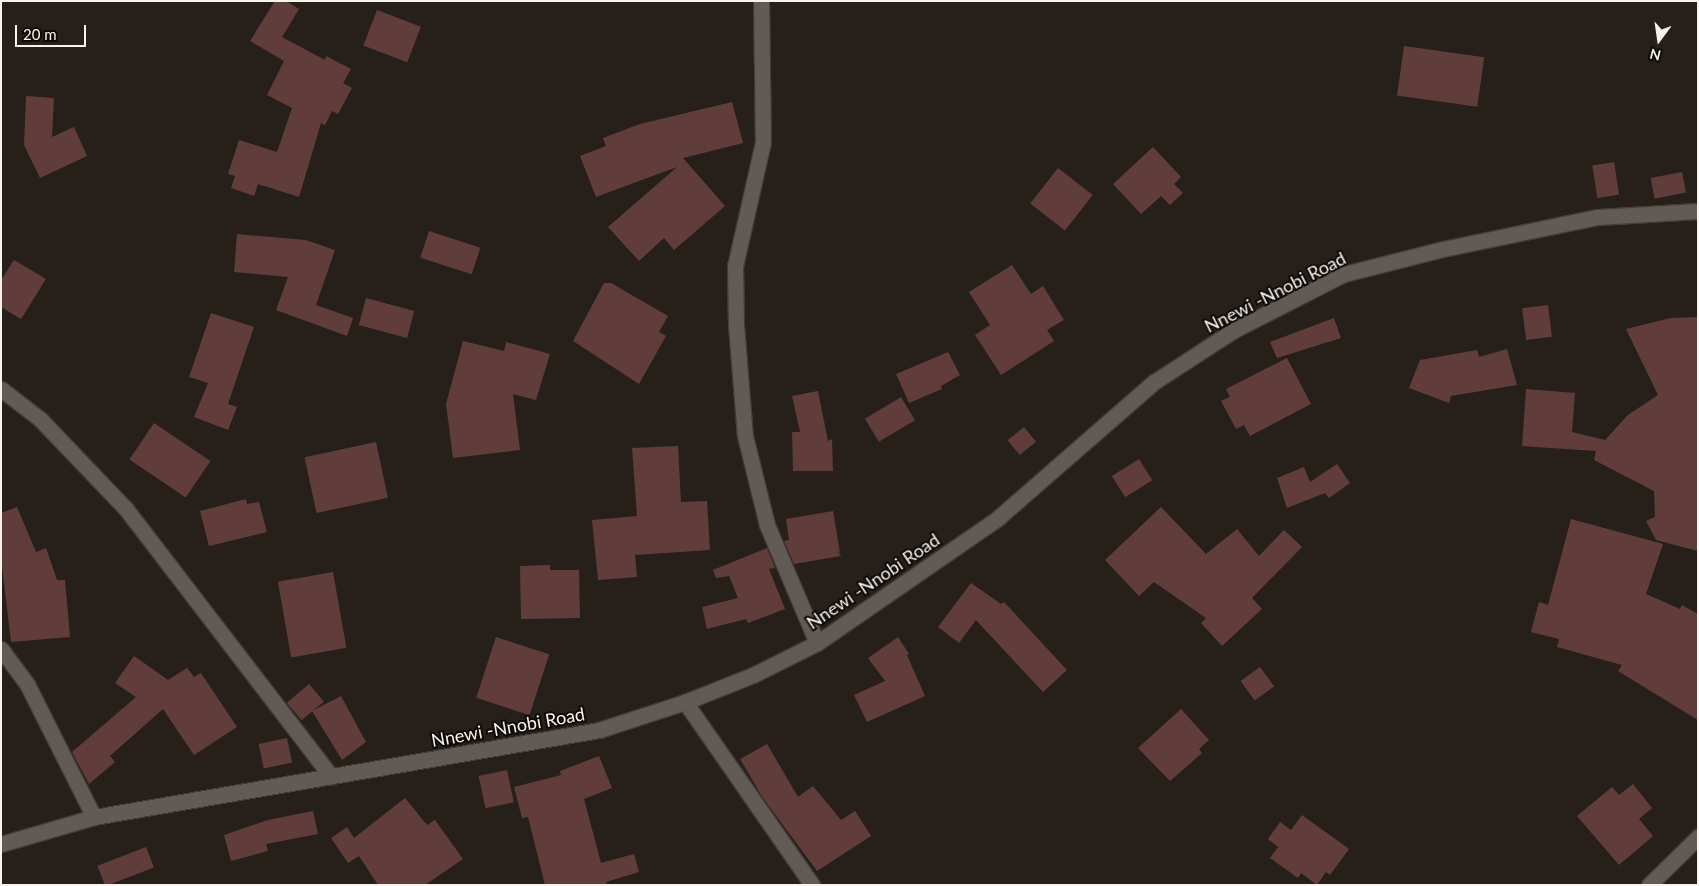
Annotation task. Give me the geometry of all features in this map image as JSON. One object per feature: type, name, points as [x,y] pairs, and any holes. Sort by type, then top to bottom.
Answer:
[{"type":"main road","points":[[761,1],[762,142],[735,266],[744,427],[767,525],[817,643]]},
{"type":"main road","name":"Nnewi -Nnobi Road","points":[[1,844],[94,817],[599,730],[685,702],[753,675],[817,643],[998,518],[1154,382],[1234,330],[1344,274],[1443,249],[1598,217],[1698,211]]},
{"type":"main road","points":[[1,389],[40,419],[126,509],[332,776]]},
{"type":"main road","points":[[1,649],[27,684],[94,817]]},
{"type":"main road","points":[[685,702],[812,885]]},
{"type":"main road","points":[[1649,885],[1698,837]]},
{"type":"building","points":[[275,1],[286,1],[299,9],[282,37],[325,60],[326,56],[351,69],[343,83],[352,88],[338,114],[332,111],[325,125],[321,123],[299,197],[258,184],[254,196],[231,188],[235,176],[228,174],[239,140],[277,152],[292,108],[267,95],[284,61],[250,41]]},
{"type":"building","points":[[377,10],[421,27],[407,62],[363,45]]},
{"type":"building","points":[[1404,46],[1484,57],[1477,107],[1397,96]]},
{"type":"building","points":[[26,96],[54,98],[52,137],[74,127],[87,156],[40,178],[24,145]]},
{"type":"building","points":[[732,102],[743,143],[683,158],[725,206],[674,250],[664,238],[639,261],[608,227],[677,167],[596,197],[580,156],[606,146],[603,138],[640,124]]},
{"type":"building","points":[[1153,147],[1181,177],[1174,184],[1183,193],[1170,205],[1161,196],[1141,214],[1113,184]]},
{"type":"building","points":[[1614,162],[1619,195],[1597,198],[1592,165]]},
{"type":"building","points":[[1058,168],[1093,195],[1065,231],[1030,203]]},
{"type":"building","points":[[1682,172],[1686,193],[1655,199],[1651,178]]},
{"type":"building","points":[[429,231],[480,248],[472,274],[420,258]]},
{"type":"building","points":[[237,234],[306,240],[335,250],[316,305],[353,318],[347,336],[276,310],[288,277],[234,272]]},
{"type":"building","points":[[14,260],[46,279],[21,319],[1,307],[1,280]]},
{"type":"building","points":[[1012,265],[1031,294],[1043,286],[1064,320],[1047,330],[1054,341],[1001,375],[975,335],[990,325],[969,292]]},
{"type":"building","points":[[604,283],[611,283],[668,316],[659,332],[666,336],[639,384],[573,341]]},
{"type":"building","points":[[366,298],[414,311],[407,338],[359,325]]},
{"type":"building","points":[[1548,305],[1552,337],[1526,340],[1522,308]]},
{"type":"building","points":[[211,313],[254,327],[228,404],[237,407],[228,430],[194,417],[208,383],[189,377]]},
{"type":"building","points":[[1698,317],[1698,551],[1656,540],[1646,521],[1655,517],[1654,491],[1594,460],[1596,451],[1522,446],[1526,389],[1575,393],[1572,432],[1605,440],[1628,415],[1658,395],[1626,329],[1671,318]]},
{"type":"building","points":[[1334,318],[1341,338],[1277,358],[1270,342]]},
{"type":"building","points":[[463,341],[504,351],[506,342],[550,354],[536,400],[513,394],[520,450],[453,458],[446,404]]},
{"type":"building","points":[[1507,349],[1517,385],[1451,396],[1449,403],[1409,388],[1420,360],[1477,350],[1479,357]]},
{"type":"building","points":[[948,352],[960,375],[941,386],[942,389],[909,403],[896,374]]},
{"type":"building","points":[[1287,358],[1311,404],[1250,436],[1244,425],[1236,429],[1221,401],[1230,397],[1226,389]]},
{"type":"building","points":[[818,391],[828,441],[832,439],[833,471],[793,471],[792,432],[800,432],[792,396]]},
{"type":"building","points":[[901,397],[915,420],[879,442],[865,419]]},
{"type":"building","points":[[154,423],[210,461],[186,498],[129,459]]},
{"type":"building","points":[[1024,427],[1036,442],[1020,455],[1008,440]]},
{"type":"building","points":[[376,442],[388,498],[316,513],[305,457]]},
{"type":"building","points":[[678,446],[681,502],[707,501],[710,550],[635,555],[637,577],[598,580],[592,520],[637,516],[632,448]]},
{"type":"building","points":[[1139,459],[1152,480],[1125,497],[1112,476]]},
{"type":"building","points":[[1337,464],[1350,483],[1329,498],[1325,493],[1287,508],[1277,478],[1304,467],[1310,482]]},
{"type":"building","points":[[246,499],[247,504],[259,502],[267,532],[209,546],[200,511]]},
{"type":"building","points":[[17,507],[36,552],[46,548],[57,580],[65,580],[70,637],[11,642],[1,558],[1,513]]},
{"type":"building","points":[[1161,507],[1206,554],[1237,529],[1259,556],[1284,530],[1302,547],[1252,598],[1262,609],[1222,646],[1201,623],[1206,618],[1154,582],[1139,596],[1105,560]]},
{"type":"building","points":[[833,511],[840,553],[837,550],[841,556],[794,564],[784,541],[789,540],[786,519]]},
{"type":"building","points":[[1571,519],[1663,544],[1646,594],[1680,609],[1682,605],[1698,614],[1698,720],[1618,671],[1622,665],[1557,647],[1559,639],[1531,632],[1539,602],[1548,605]]},
{"type":"building","points":[[767,548],[775,568],[769,569],[785,609],[748,623],[746,619],[707,629],[702,607],[738,598],[729,576],[716,578],[713,570]]},
{"type":"building","points":[[550,565],[550,570],[579,570],[580,618],[521,619],[520,566]]},
{"type":"building","points":[[333,572],[346,648],[291,658],[278,582]]},
{"type":"building","points":[[971,583],[1001,604],[1004,602],[1067,670],[1043,692],[976,620],[959,643],[938,627]]},
{"type":"building","points":[[496,637],[549,654],[529,715],[476,698]]},
{"type":"building","points":[[898,637],[909,654],[907,655],[925,696],[867,722],[854,695],[885,681],[868,658]]},
{"type":"building","points":[[134,656],[168,680],[187,668],[194,677],[201,673],[237,727],[194,755],[163,709],[110,756],[115,762],[89,784],[72,752],[136,697],[115,683]]},
{"type":"building","points":[[1260,667],[1274,686],[1255,701],[1241,681]]},
{"type":"building","points":[[309,684],[324,702],[302,720],[287,703]]},
{"type":"building","points":[[341,696],[366,742],[342,760],[312,711]]},
{"type":"building","points":[[1181,709],[1209,740],[1199,749],[1202,753],[1170,781],[1138,748]]},
{"type":"building","points":[[287,738],[292,762],[264,768],[259,744]]},
{"type":"building","points":[[767,744],[798,797],[813,786],[841,820],[855,811],[871,836],[817,871],[763,798],[740,759]]},
{"type":"building","points":[[599,756],[612,788],[584,799],[601,863],[634,854],[639,872],[606,882],[607,885],[545,885],[528,817],[522,818],[514,787],[561,775],[560,771]]},
{"type":"building","points":[[507,770],[514,802],[485,808],[479,776]]},
{"type":"building","points":[[1633,784],[1652,808],[1639,819],[1653,836],[1619,865],[1577,816],[1612,787],[1619,795]]},
{"type":"building","points":[[405,798],[427,825],[435,820],[463,859],[425,885],[378,885],[359,856],[348,863],[331,838],[347,827],[354,838]]},
{"type":"building","points":[[313,811],[318,834],[266,844],[268,851],[231,861],[224,835],[268,820]]},
{"type":"building","points":[[1302,815],[1349,849],[1330,875],[1326,872],[1317,885],[1301,873],[1298,878],[1270,858],[1278,847],[1268,839],[1280,822],[1291,830]]},
{"type":"building","points":[[146,847],[154,868],[105,885],[97,866]]}]
